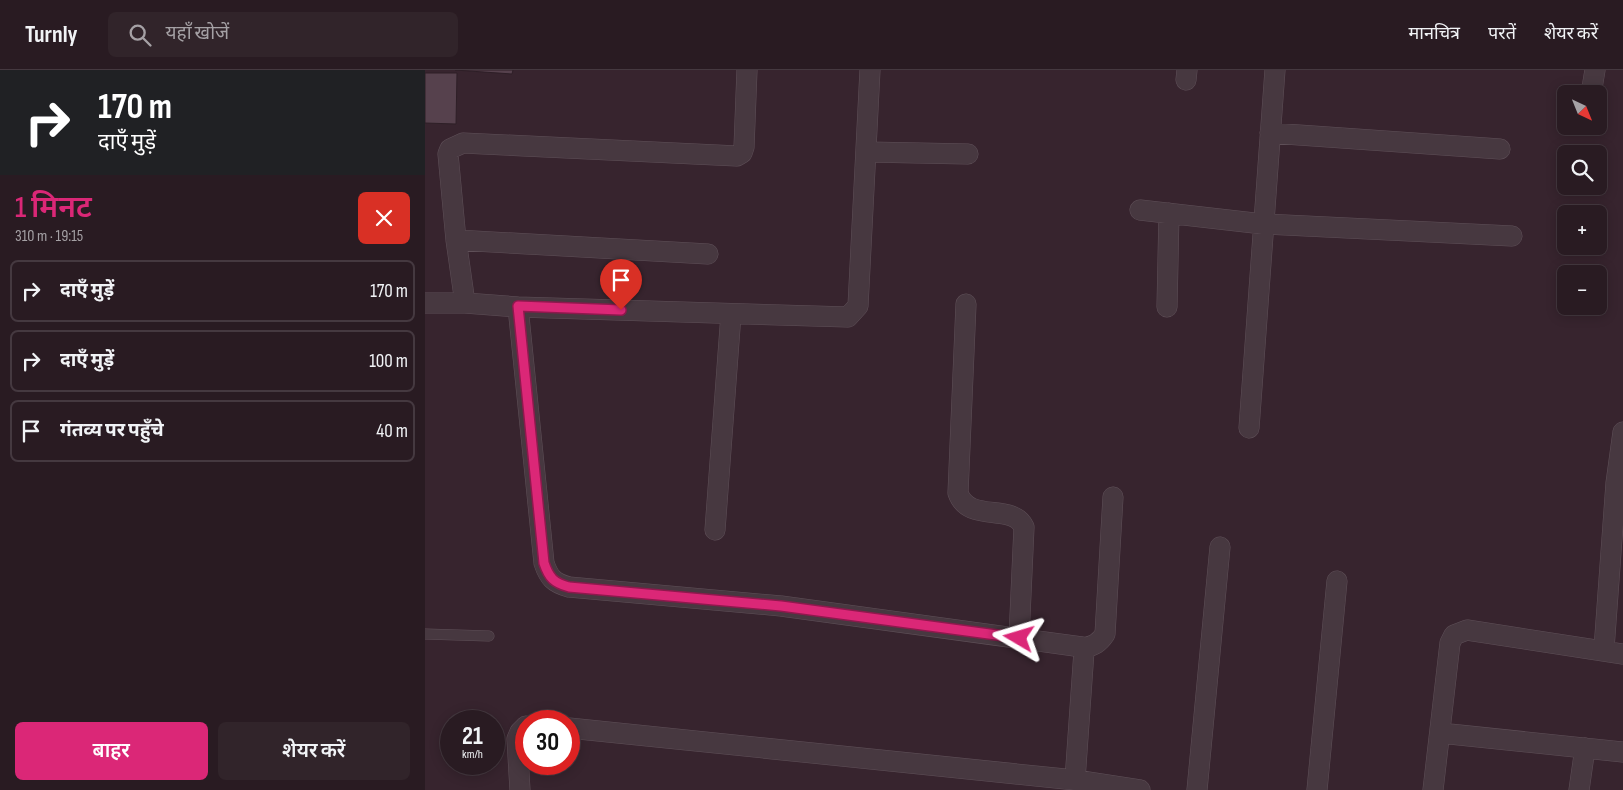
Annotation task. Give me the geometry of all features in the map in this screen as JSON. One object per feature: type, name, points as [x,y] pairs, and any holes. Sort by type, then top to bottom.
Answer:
[{"type":"street","points":[[465,303],[456,240],[448,154],[449,149],[455,144],[737,156],[742,153],[744,147],[747,70]]},
{"type":"street","points":[[425,303],[841,318],[854,312],[858,306],[868,152],[870,70]]},
{"type":"street","points":[[1249,428],[1275,70]]},
{"type":"street","points":[[1592,85],[1595,70]]},
{"type":"street","points":[[1270,133],[1500,149]]},
{"type":"street","points":[[868,152],[968,154]]},
{"type":"street","points":[[1140,210],[1263,224],[1512,236]]},
{"type":"street","points":[[1167,307],[1169,213]]},
{"type":"street","points":[[456,240],[708,254]]},
{"type":"street","points":[[966,304],[958,493],[961,501],[969,508],[1016,518],[1024,527],[1019,638]]},
{"type":"street","points":[[518,306],[544,563],[549,578],[557,584],[569,587],[781,606],[1083,648],[1094,646],[1105,634],[1113,497]]},
{"type":"street","points":[[715,530],[731,314]]},
{"type":"street","points":[[1433,790],[1450,643],[1454,635],[1467,630],[1613,651],[1615,483],[1623,432]]},
{"type":"street","points":[[1197,790],[1220,547]]},
{"type":"street","points":[[1317,790],[1337,581]]},
{"type":"street","points":[[1075,780],[1083,648]]},
{"type":"street","points":[[580,729],[1075,780],[1140,790]]},
{"type":"street","points":[[1440,733],[1623,752]]},
{"type":"street","points":[[1579,790],[1585,748]]},
{"type":"street","points":[[519,775],[520,790]]},
{"type":"lane","points":[[425,634],[489,636]]},
{"type":"building","points":[[455,70],[513,70],[512,74]]},
{"type":"building","points":[[425,73],[457,73],[456,124],[425,123]]},
{"type":"route","points":[[621,310],[518,306],[544,563],[549,578],[557,584],[569,587],[781,606],[1019,638]]}]
